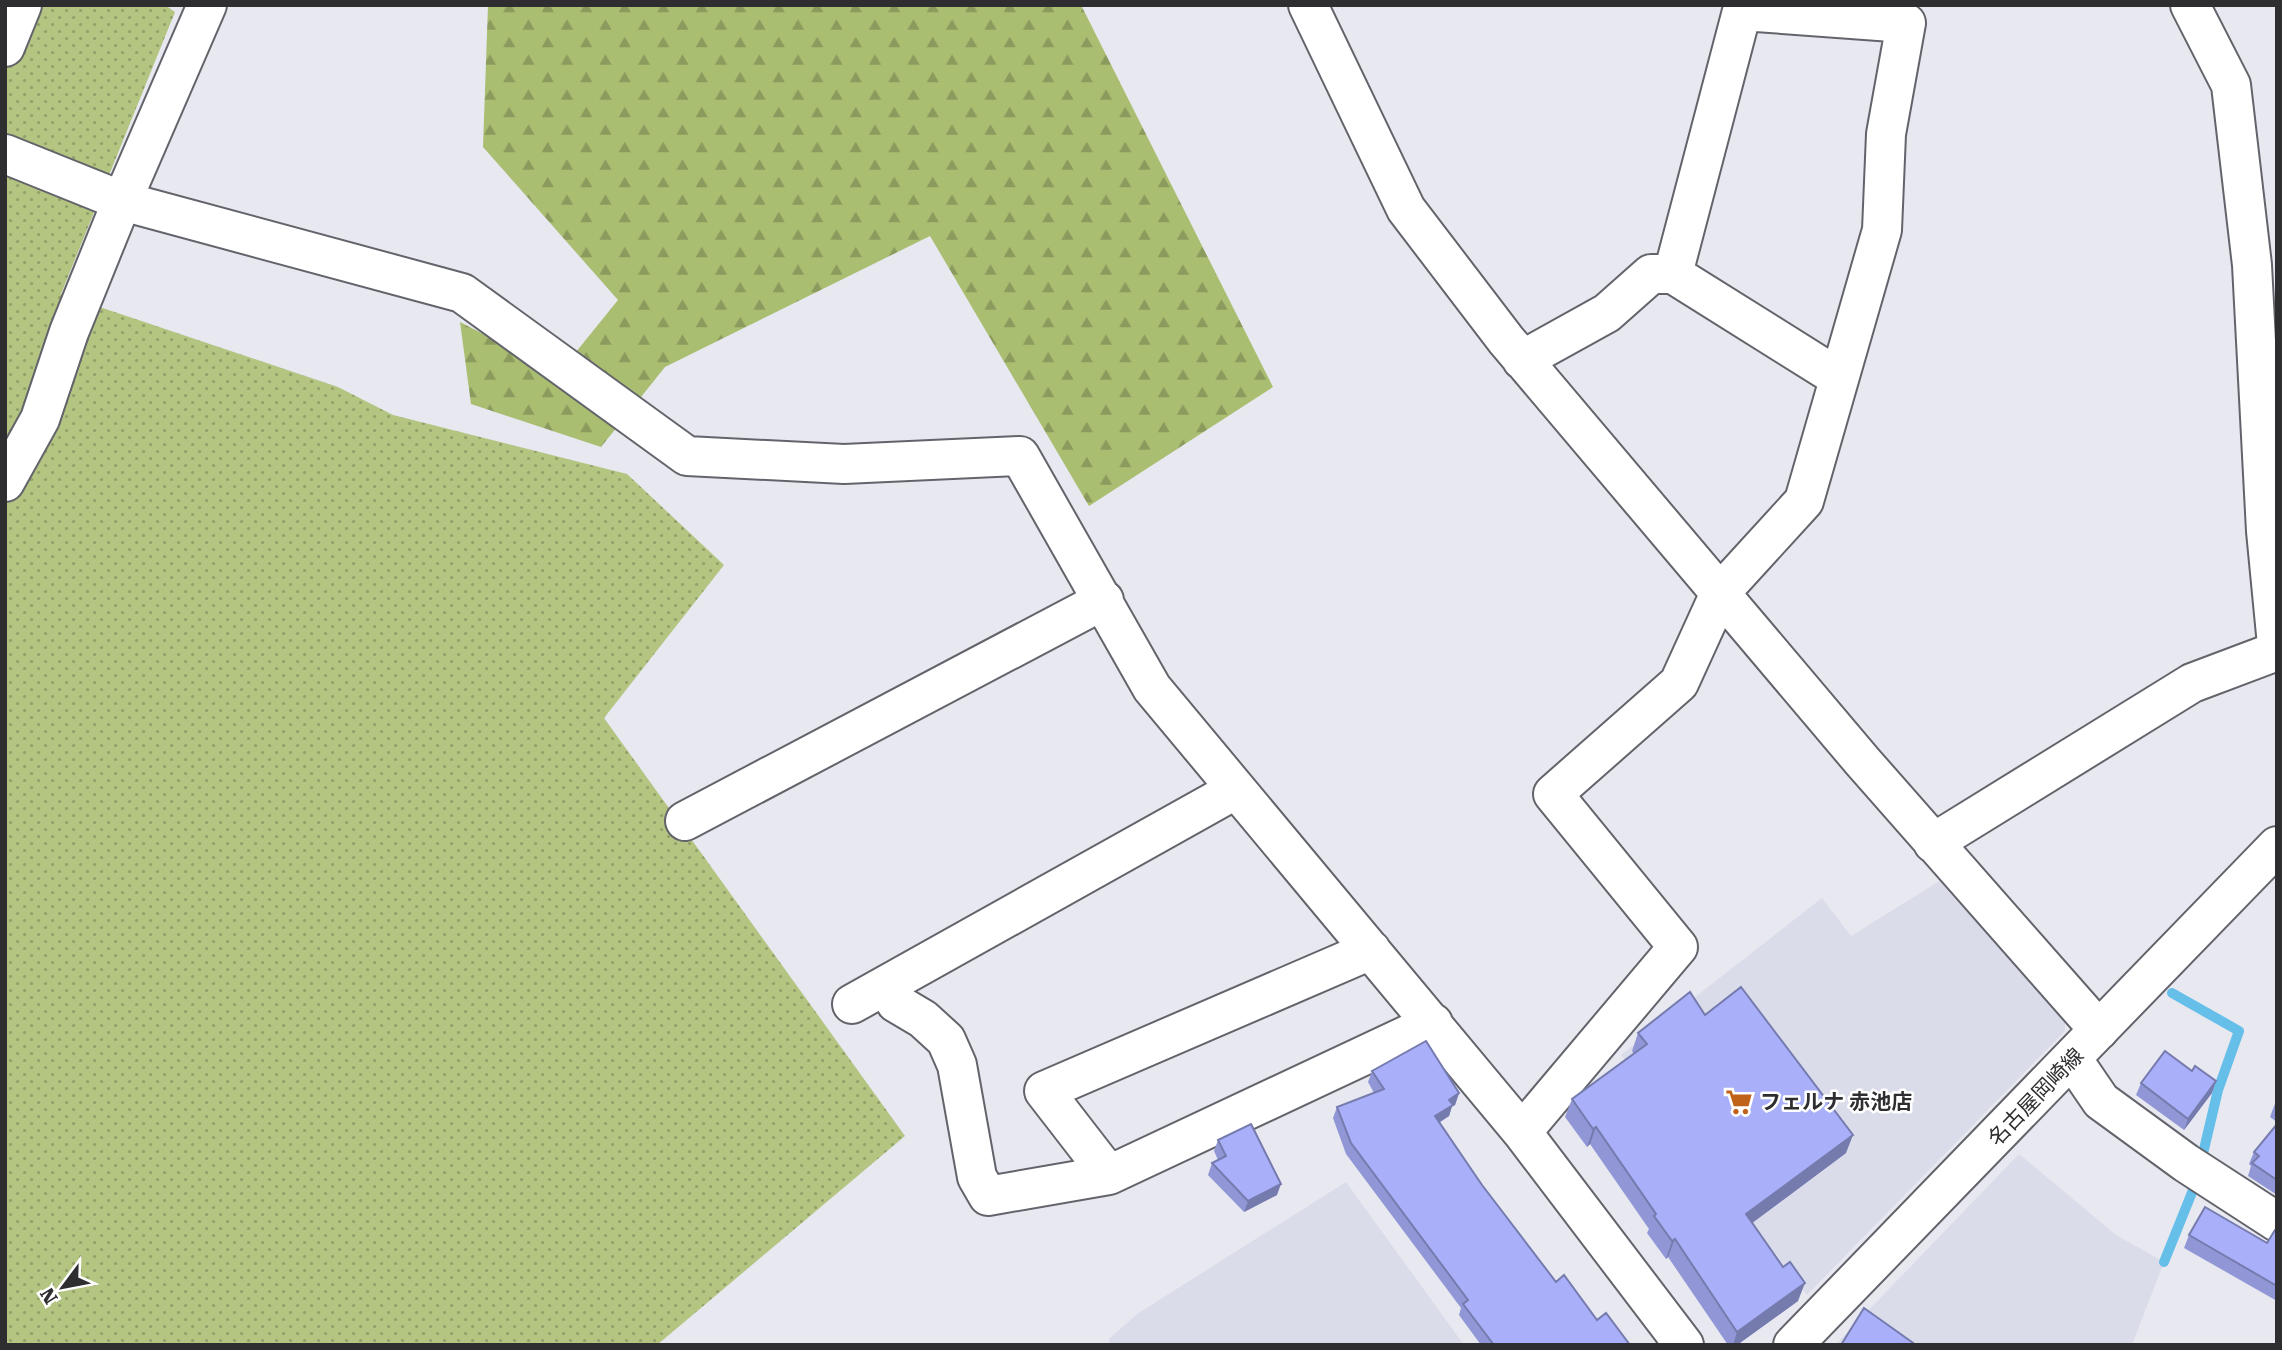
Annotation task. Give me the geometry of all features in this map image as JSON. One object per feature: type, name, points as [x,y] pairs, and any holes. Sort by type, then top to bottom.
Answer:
[{"type":"street","points":[[5,47],[22,5]]},
{"type":"street","points":[[5,482],[40,419],[69,332],[122,201],[207,5]]},
{"type":"street","points":[[1308,5],[1406,209],[1522,360],[1933,843],[2099,1030]]},
{"type":"street","points":[[2190,5],[2231,85],[2265,253],[2271,525],[2277,645]]},
{"type":"street","points":[[1522,1132],[1678,947],[1553,794],[1679,683],[1720,593],[1804,500],[1882,230],[1886,134],[1906,14],[1742,8],[1673,274]]},
{"type":"street","points":[[5,154],[122,201],[462,293],[687,456],[844,464],[1020,456],[1152,688],[1522,1132],[1684,1345]]},
{"type":"street","points":[[1522,360],[1606,313],[1651,274],[1673,274],[1839,378]]},
{"type":"street","points":[[685,821],[1104,600]]},
{"type":"street","points":[[1933,843],[2192,683],[2277,651]]},
{"type":"street","points":[[852,1004],[1235,790]]},
{"type":"street","name":"名古屋岡崎線","points":[[1793,1345],[2073,1060],[2277,846]]},
{"type":"street","points":[[1109,1175],[1044,1091],[1371,950]]},
{"type":"street","points":[[887,985],[896,1003],[923,1019],[946,1040],[957,1065],[977,1177],[988,1196],[1109,1175],[1433,1023]]},
{"type":"street","points":[[2073,1060],[2101,1101],[2186,1163],[2277,1222]]},
{"type":"shaded area","points":[[1946,877],[2065,1010],[2065,1031],[1807,1295],[1621,1055],[1822,898],[1851,936]]},
{"type":"shaded area","points":[[2019,1154],[2116,1235],[2164,1262],[2132,1345],[1835,1345]]},
{"type":"shaded area","points":[[1346,1182],[1464,1345],[1109,1345],[1109,1339],[1137,1314]]},
{"type":"green space","points":[[5,5],[165,5],[175,12],[61,294],[338,387],[393,415],[627,474],[724,565],[604,718],[905,1136],[657,1345],[5,1345]]},
{"type":"green space","points":[[488,5],[1081,5],[1273,387],[1089,506],[930,236],[665,367],[601,447],[471,404],[460,322],[559,373],[618,300],[483,147]]},
{"type":"building","points":[[1741,987],[1853,1135],[1746,1214],[1783,1267],[1790,1262],[1805,1283],[1737,1332],[1675,1239],[1672,1241],[1654,1216],[1656,1214],[1596,1127],[1593,1129],[1572,1099],[1647,1044],[1638,1033],[1690,992],[1705,1015]]},
{"type":"building","points":[[1426,1041],[1459,1093],[1449,1100],[1453,1105],[1435,1116],[1482,1185],[1556,1282],[1564,1275],[1597,1320],[1606,1313],[1630,1345],[1494,1345],[1463,1304],[1468,1300],[1351,1143],[1337,1107],[1384,1089],[1372,1071]]},
{"type":"building","points":[[2165,1051],[2192,1071],[2195,1066],[2216,1081],[2188,1119],[2141,1083]]},
{"type":"building","points":[[1251,1124],[1281,1184],[1248,1201],[1212,1163],[1226,1156],[1218,1140]]},
{"type":"building","points":[[2277,1124],[2277,1180],[2252,1163],[2259,1156],[2254,1152]]},
{"type":"building","points":[[2205,1207],[2267,1243],[2277,1230],[2277,1286],[2189,1235]]},
{"type":"building","points":[[1864,1308],[1916,1345],[1841,1345]]},
{"type":"waterway","points":[[2172,993],[2239,1031],[2218,1090],[2201,1162]]},
{"type":"waterway","points":[[2164,1262],[2197,1180]]},
{"type":"place","name":"フェルナ 赤池店","points":[[1739,1102]]}]
